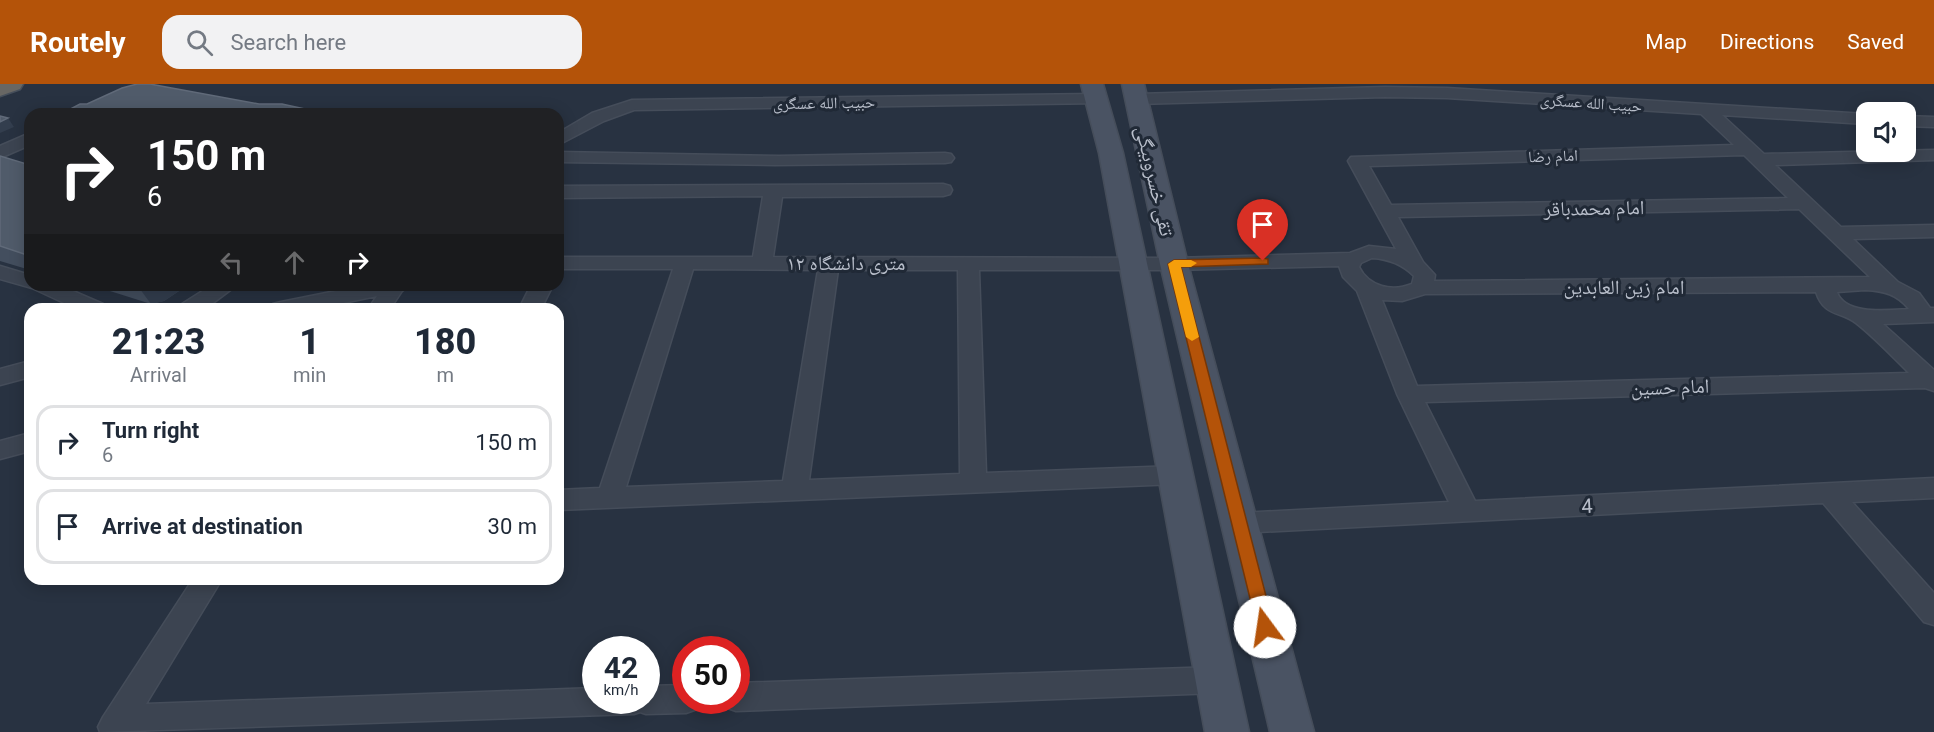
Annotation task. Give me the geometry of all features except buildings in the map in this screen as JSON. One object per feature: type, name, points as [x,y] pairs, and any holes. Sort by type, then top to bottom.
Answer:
[{"type":"highway","points":[[0,89],[12,84]]},
{"type":"main road","name":"تقی خسروبیگی","points":[[1135,91],[1174,264],[1292,732]]},
{"type":"main road","name":"تقی خسروبیگی","points":[[1095,92],[1133,264],[1227,732]]},
{"type":"street","name":"حبیب الله عسگری","points":[[1135,91],[1448,93],[1856,117]]},
{"type":"street","name":"حبیب الله عسگری","points":[[564,137],[598,117],[632,105],[1095,92]]},
{"type":"street","points":[[1707,110],[1888,284],[1914,299],[1926,315]]},
{"type":"street","points":[[1916,121],[1934,122]]},
{"type":"street","points":[[0,153],[24,143]]},
{"type":"street","name":"امام رضا","points":[[1384,211],[1357,161],[1754,155],[1934,155]]},
{"type":"street","points":[[564,157],[779,160],[945,158]]},
{"type":"street","points":[[779,160],[795,166],[797,171],[792,184],[773,191],[758,183],[757,178],[764,167],[779,160]]},
{"type":"street","points":[[564,192],[943,190]]},
{"type":"street","points":[[762,263],[773,191]]},
{"type":"street","name":"امام محمدباقر","points":[[1384,211],[1804,203]]},
{"type":"street","points":[[1384,211],[1413,262],[1425,275],[1422,288]]},
{"type":"street","points":[[1836,233],[1934,231]]},
{"type":"street","name":"۱۲ متری دانشگاه","points":[[564,263],[1174,264],[1353,259],[1369,252],[1391,253],[1413,262]]},
{"type":"street","points":[[1353,259],[1349,267],[1352,276],[1366,288],[1409,394],[1467,512]]},
{"type":"street","points":[[610,498],[685,263]]},
{"type":"street","points":[[968,263],[973,483]]},
{"type":"street","points":[[794,490],[829,264]]},
{"type":"street","points":[[0,272],[24,280]]},
{"type":"street","name":"امام زین العابدین","points":[[1366,288],[1387,295],[1408,295],[1422,288],[1888,284]]},
{"type":"street","points":[[1825,286],[1825,291],[1832,303],[1863,317],[1932,381]]},
{"type":"street","points":[[54,291],[82,303]]},
{"type":"street","points":[[199,303],[217,291]]},
{"type":"street","points":[[310,303],[367,291]]},
{"type":"street","points":[[1863,317],[1926,315]]},
{"type":"street","points":[[0,377],[24,371]]},
{"type":"street","name":"امام حسین","points":[[1409,394],[1932,381]]},
{"type":"street","points":[[0,450],[24,444]]},
{"type":"street","points":[[564,500],[1176,475]]},
{"type":"street","name":"4","points":[[1240,523],[1934,488]]},
{"type":"street","points":[[1829,493],[1934,613]]},
{"type":"street","points":[[116,725],[204,585]]},
{"type":"street","points":[[750,697],[1217,680]]},
{"type":"street","points":[[116,725],[582,703]]},
{"type":"slow traffic","points":[[1191,263],[1174,264],[1192,337]]},
{"type":"route","points":[[1263,261],[1174,264],[1265,627]]}]
